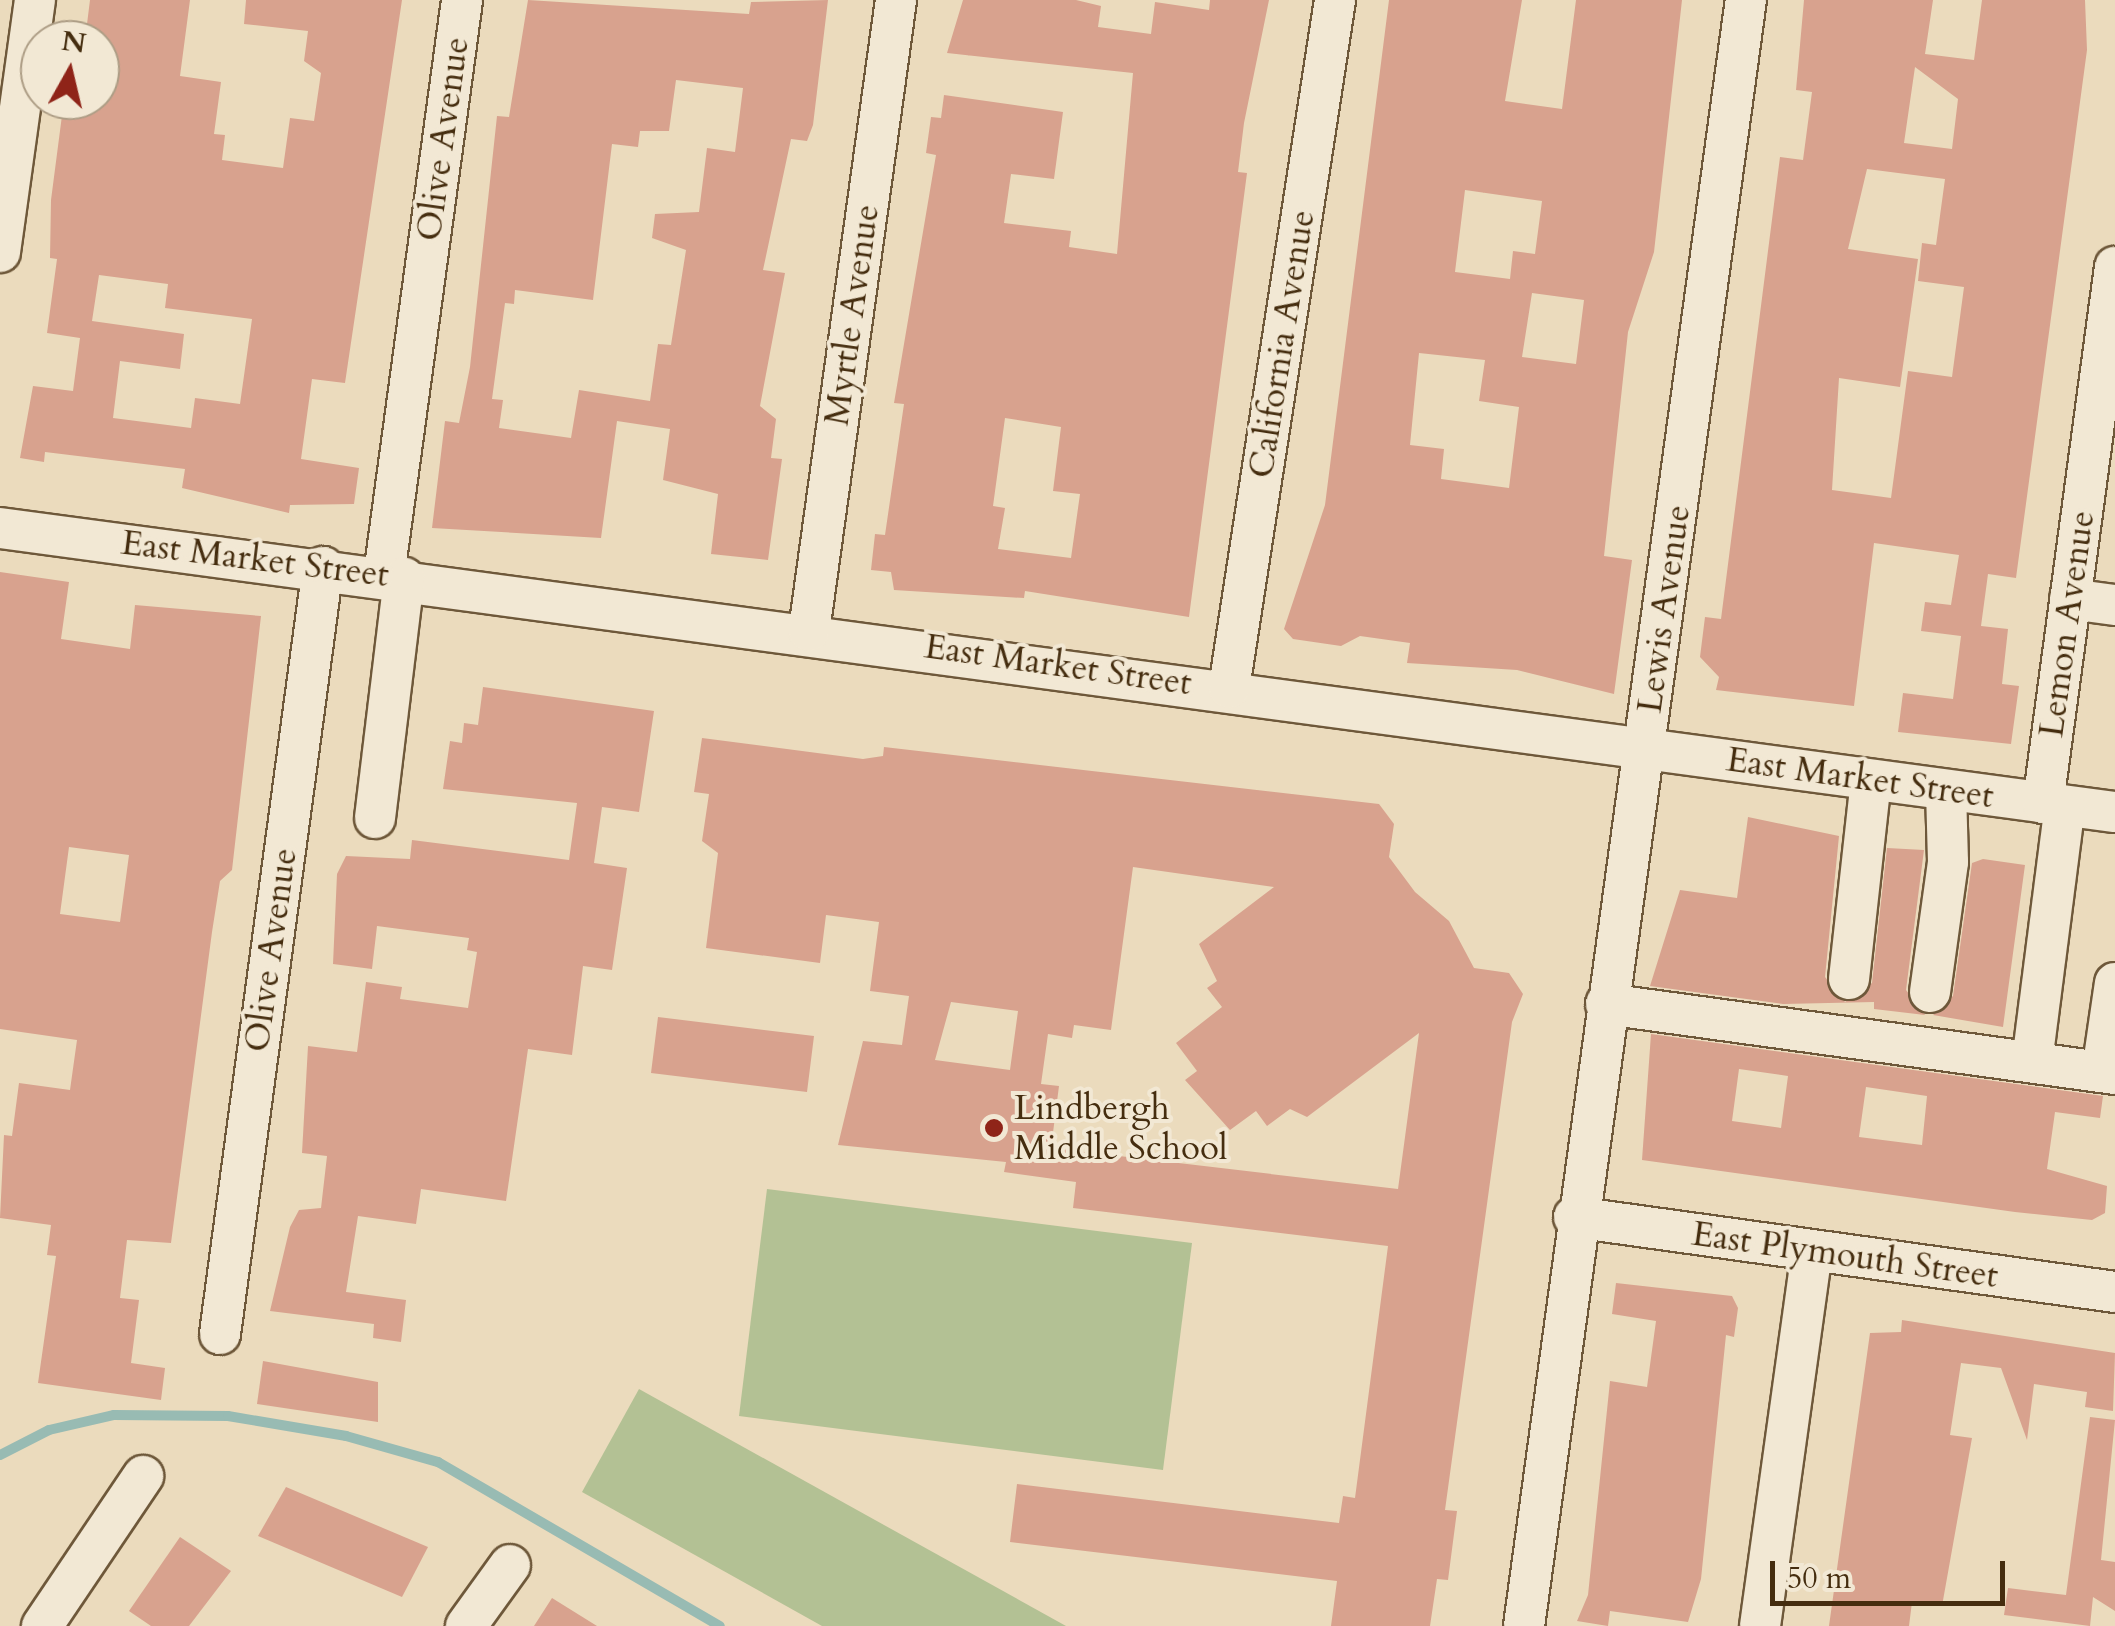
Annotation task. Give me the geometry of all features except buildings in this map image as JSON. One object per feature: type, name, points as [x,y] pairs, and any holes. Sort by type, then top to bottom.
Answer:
[{"type":"street","points":[[0,252],[34,0]]},
{"type":"street","name":"Olive Avenue","points":[[375,818],[394,577],[462,0]]},
{"type":"street","name":"Myrtle Avenue","points":[[809,631],[896,0]]},
{"type":"street","name":"California Avenue","points":[[1229,688],[1335,0]]},
{"type":"street","name":"Lewis Avenue","points":[[1524,1626],[1574,1218],[1645,747],[1746,0]]},
{"type":"street","name":"Lemon Avenue","points":[[2032,1062],[2070,599],[2115,267]]},
{"type":"street","name":"East Market Street","points":[[0,528],[809,631],[2115,812]]},
{"type":"street","name":"Olive Avenue","points":[[220,1334],[323,567]]},
{"type":"street","points":[[2070,599],[2115,605]]},
{"type":"street","points":[[1849,979],[1872,780]]},
{"type":"street","points":[[1930,992],[1947,872],[1946,790]]},
{"type":"street","points":[[1606,1004],[2032,1062],[2110,1055],[2115,983]]},
{"type":"street","name":"East Plymouth Street","points":[[1574,1218],[2115,1292]]},
{"type":"street","points":[[1760,1626],[1812,1252]]},
{"type":"street","points":[[42,1626],[143,1476]]},
{"type":"street","points":[[466,1626],[510,1565]]},
{"type":"green space","points":[[767,1189],[1192,1243],[1163,1470],[739,1416]]},
{"type":"green space","points":[[639,1389],[1066,1626],[822,1626],[582,1492]]},
{"type":"waterway","points":[[0,1455],[49,1430],[114,1415],[228,1416],[346,1436],[438,1462],[720,1626]]},
{"type":"place","name":"Lindbergh Middle School","points":[[994,1128]]}]
